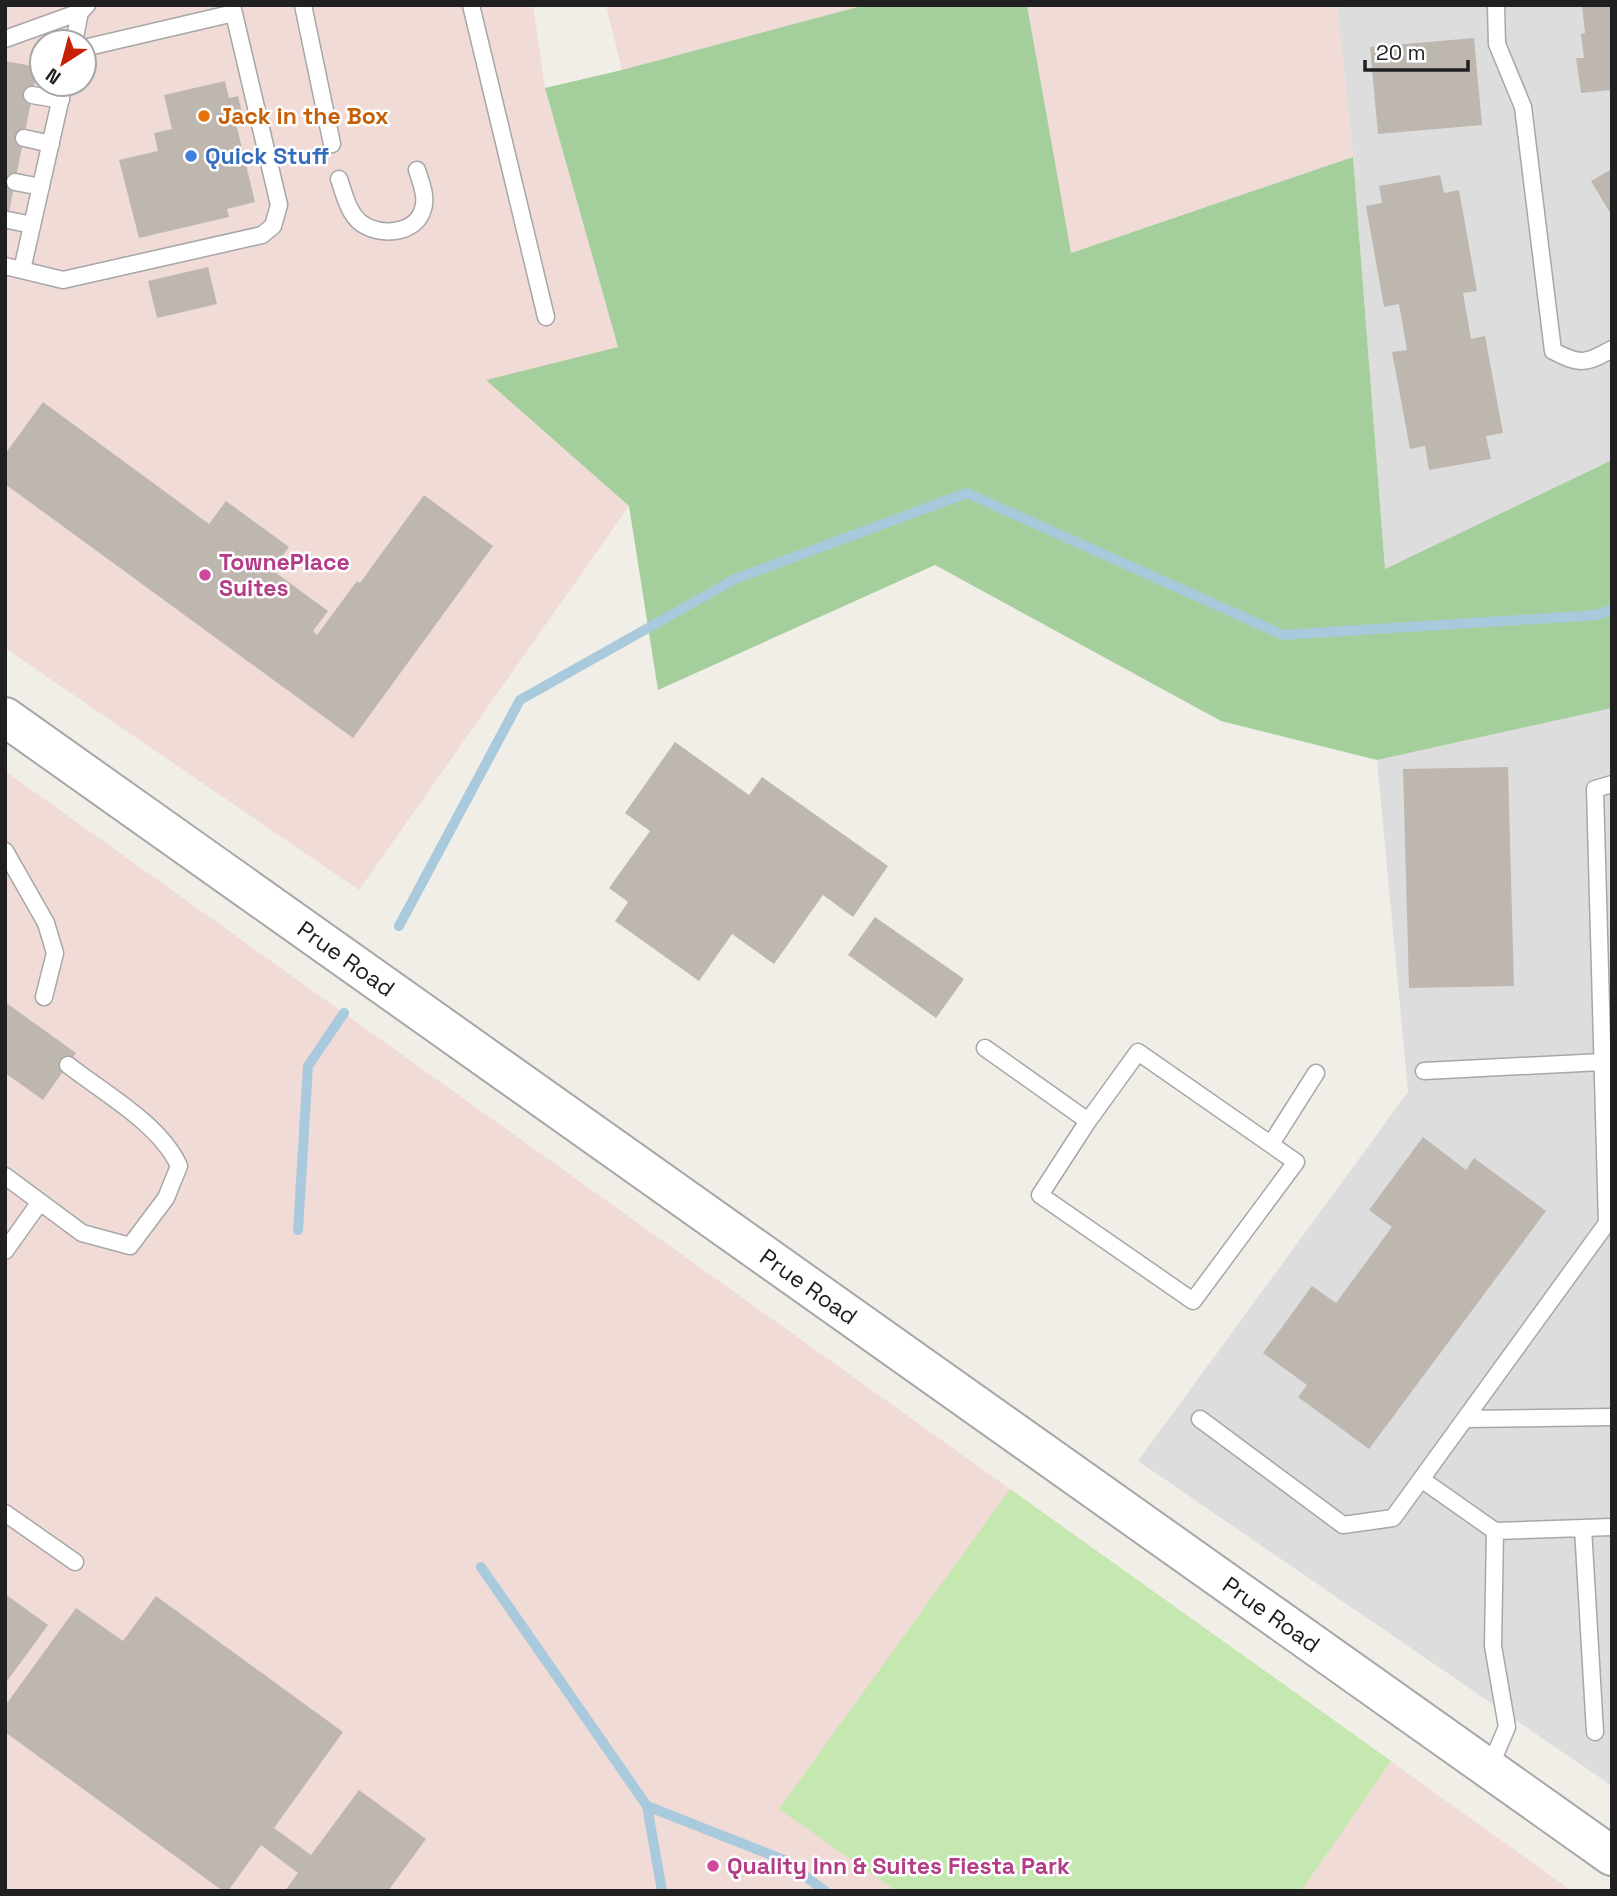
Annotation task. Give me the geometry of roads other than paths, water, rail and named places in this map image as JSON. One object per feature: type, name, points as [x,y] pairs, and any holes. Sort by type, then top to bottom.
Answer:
[{"type":"street","name":"Prue Road","points":[[5,717],[1612,1856]]},
{"type":"lane","points":[[303,5],[332,144]]},
{"type":"lane","points":[[471,5],[546,317]]},
{"type":"lane","points":[[1496,5],[1497,44],[1524,107],[1553,351],[1573,362],[1591,362],[1612,349]]},
{"type":"lane","points":[[5,39],[84,9]]},
{"type":"lane","points":[[78,28],[84,9]]},
{"type":"lane","points":[[5,266],[63,280],[262,235],[273,226],[279,205],[233,9],[98,44]]},
{"type":"lane","points":[[22,270],[62,98]]},
{"type":"lane","points":[[24,138],[51,144]]},
{"type":"lane","points":[[339,179],[351,211],[360,222],[375,230],[389,232],[407,229],[422,214],[425,194],[417,170]]},
{"type":"lane","points":[[15,182],[41,187]]},
{"type":"lane","points":[[8,220],[32,225]]},
{"type":"lane","points":[[1200,1419],[1343,1525],[1393,1518],[1607,1223],[1595,789],[1612,785]]},
{"type":"lane","points":[[5,851],[46,923],[55,953],[44,997]]},
{"type":"lane","points":[[985,1048],[1088,1121]]},
{"type":"lane","points":[[1138,1052],[1296,1162],[1193,1301],[1040,1195],[1088,1121],[1138,1052]]},
{"type":"lane","points":[[1424,1071],[1602,1062]]},
{"type":"lane","points":[[5,1176],[82,1233],[130,1246],[166,1198],[179,1166],[172,1149],[156,1132],[68,1065]]},
{"type":"lane","points":[[1270,1144],[1316,1073]]},
{"type":"lane","points":[[5,1251],[40,1202]]},
{"type":"lane","points":[[1465,1419],[1612,1417]]},
{"type":"lane","points":[[1421,1479],[1495,1531],[1612,1527]]},
{"type":"lane","points":[[5,1513],[75,1562]]},
{"type":"lane","points":[[1583,1528],[1595,1731]]},
{"type":"lane","points":[[1489,1769],[1507,1727],[1493,1646],[1495,1531]]},
{"type":"waterway","points":[[399,926],[520,700],[735,579],[967,493],[1283,635],[1597,615],[1612,609]]},
{"type":"waterway","points":[[298,1230],[308,1066],[344,1013]]},
{"type":"waterway","points":[[481,1567],[647,1806],[662,1891]]},
{"type":"waterway","points":[[647,1806],[784,1860],[825,1891]]},
{"type":"place","name":"Jack in the Box","points":[[204,116]]},
{"type":"place","name":"Quick Stuff","points":[[191,156]]},
{"type":"place","name":"TownePlace Suites","points":[[205,575]]},
{"type":"place","name":"Quality Inn & Suites Fiesta Park","points":[[713,1866]]}]
